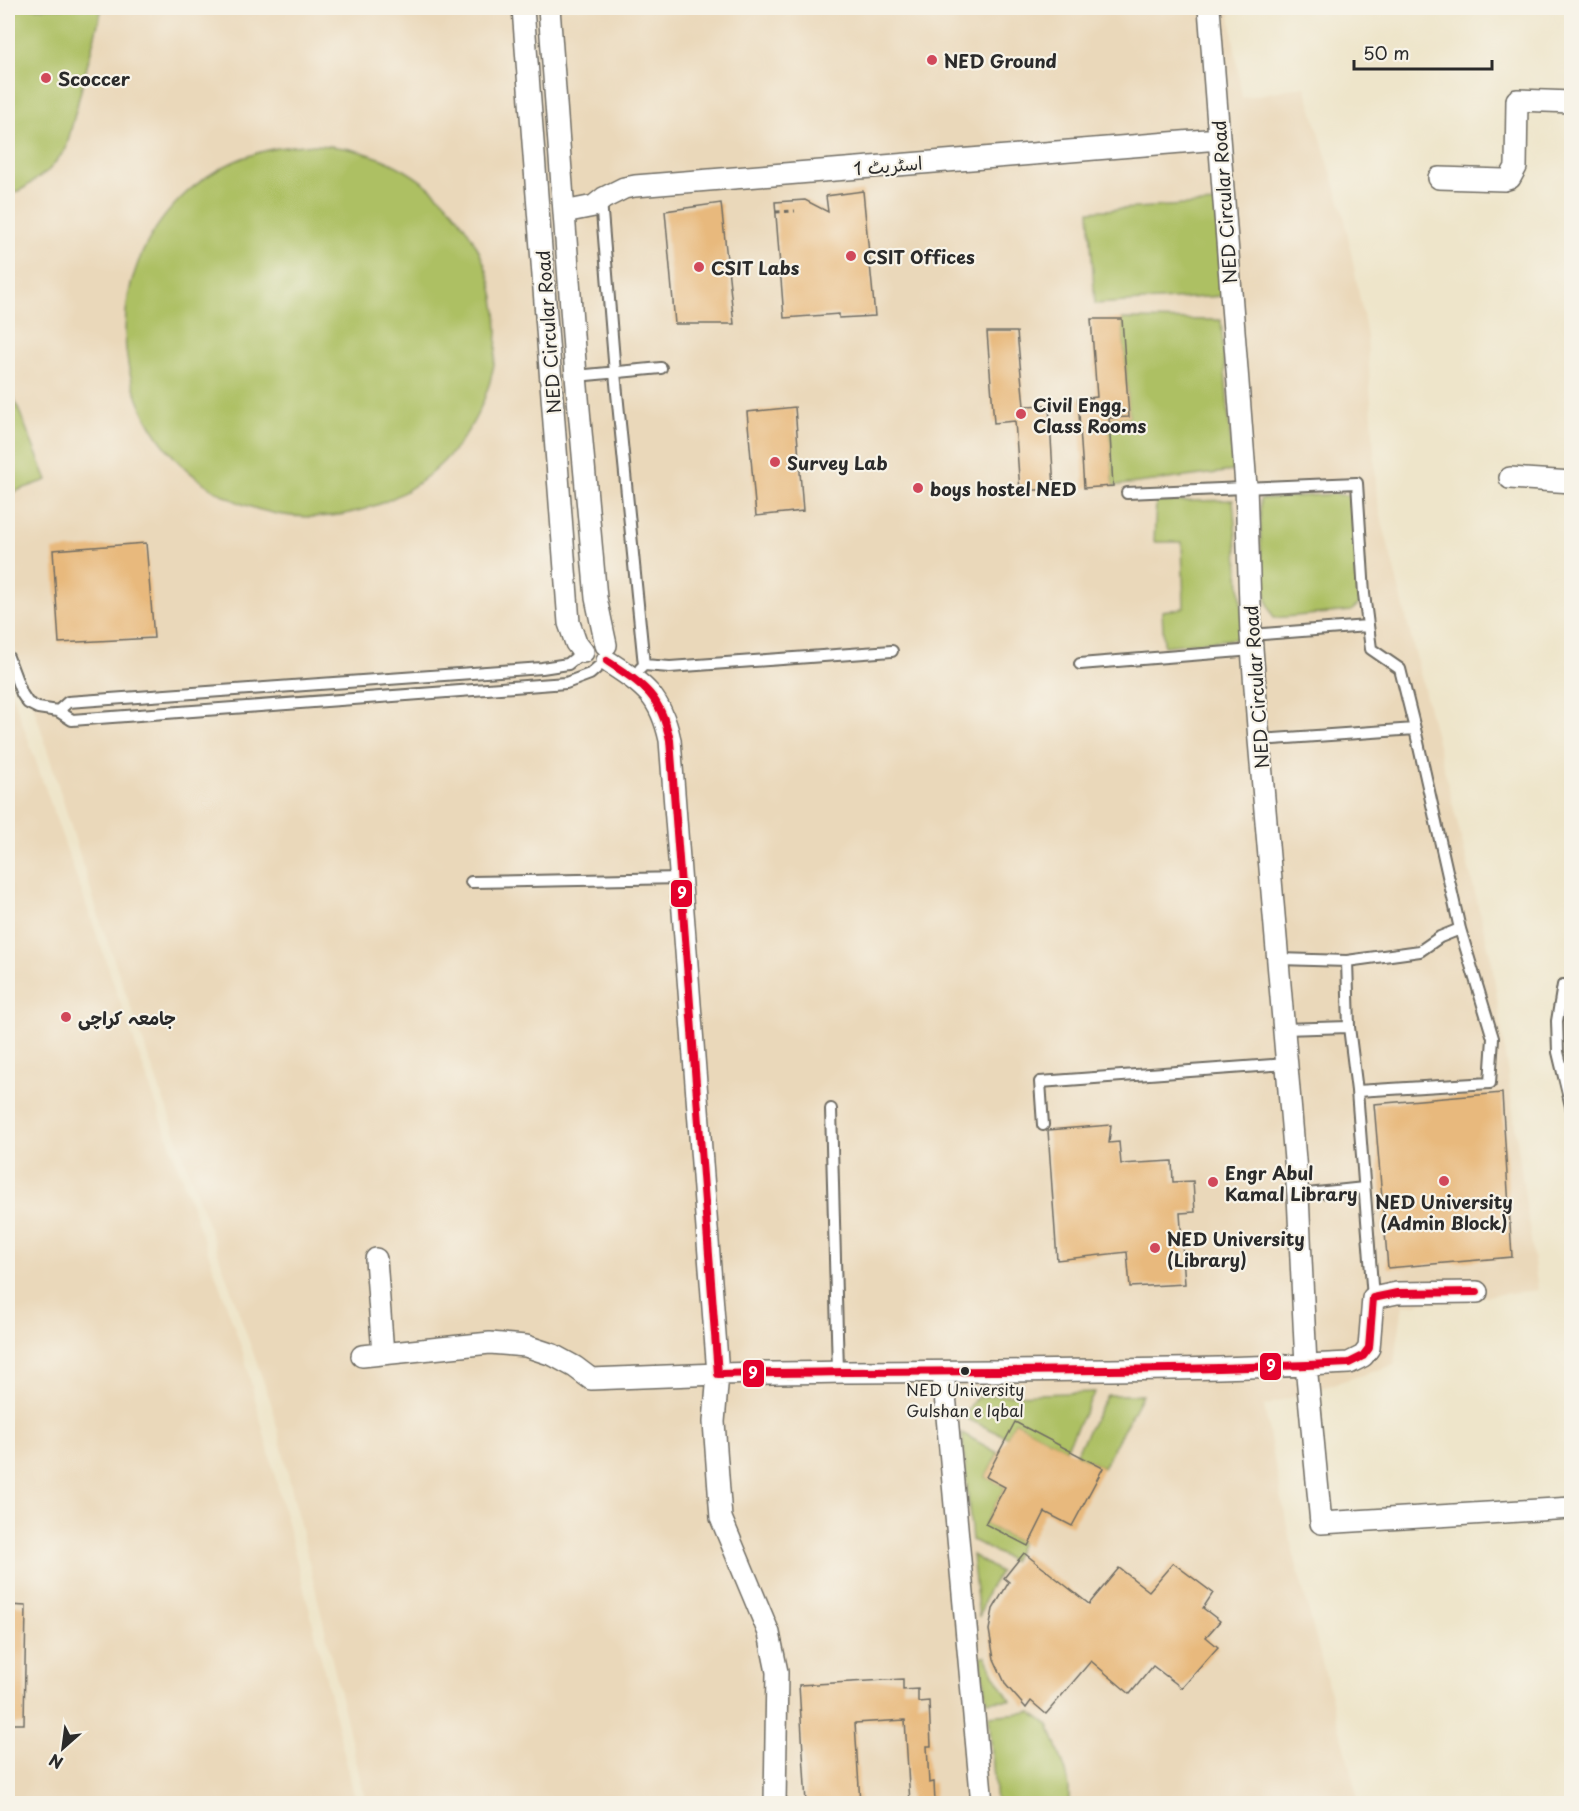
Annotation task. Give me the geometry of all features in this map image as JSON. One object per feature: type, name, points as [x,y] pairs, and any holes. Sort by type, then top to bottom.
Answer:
[{"type":"street","name":"NED Circular Road","points":[[524,8],[569,623],[576,643],[598,656],[638,672],[660,705],[670,740],[718,1374],[714,1422],[721,1518],[769,1634],[777,1672],[775,1803]]},
{"type":"street","name":"NED Circular Road","points":[[549,8],[576,376],[596,598],[598,656]]},
{"type":"street","name":"NED Circular Road","points":[[1209,8],[1246,486],[1258,740],[1298,1195],[1306,1365],[1321,1523],[1572,1508]]},
{"type":"street","points":[[1439,178],[1504,180],[1510,178],[1516,167],[1517,100],[1572,102]]},
{"type":"street","name":"اسٹریٹ 1","points":[[564,212],[594,206],[624,188],[635,186],[1219,139]]},
{"type":"street","points":[[1510,478],[1572,482]]},
{"type":"street","points":[[376,1258],[372,1355],[490,1343],[525,1346],[553,1355],[591,1379],[838,1371],[943,1372],[1349,1363],[1363,1356],[1369,1348],[1373,1298],[1397,1293],[1477,1292]]},
{"type":"street","points":[[943,1372],[982,1803]]},
{"type":"lane","points":[[601,200],[638,672],[670,667],[892,651]]},
{"type":"lane","points":[[576,376],[660,368]]},
{"type":"lane","points":[[1127,493],[1246,486],[1357,483],[1367,626],[1371,649],[1400,669],[1460,929],[1493,1038],[1490,1083],[1357,1091]]},
{"type":"lane","points":[[1080,664],[1367,626]]},
{"type":"lane","points":[[8,657],[28,704],[58,711],[72,720],[566,683],[590,674],[598,656],[578,658],[567,663],[542,668],[68,702],[58,711]]},
{"type":"lane","points":[[1258,740],[1415,729]]},
{"type":"lane","points":[[471,882],[682,878]]},
{"type":"lane","points":[[1279,959],[1347,961],[1420,951],[1440,937],[1460,929]]},
{"type":"lane","points":[[1347,961],[1349,1027],[1357,1091],[1373,1298]]},
{"type":"lane","points":[[1563,985],[1557,1021],[1558,1052],[1572,1110]]},
{"type":"lane","points":[[1283,1029],[1349,1027]]},
{"type":"lane","points":[[1043,1125],[1040,1082],[1287,1064]]},
{"type":"lane","points":[[831,1109],[838,1371]]},
{"type":"lane","points":[[1298,1195],[1364,1188]]},
{"type":"path","points":[[776,212],[795,211]]},
{"type":"shaded area","points":[[8,8],[1229,8],[1242,98],[1305,86],[1344,215],[1367,336],[1377,500],[1492,962],[1538,1290],[1403,1305],[1394,1365],[1264,1406],[1289,1536],[1359,1803],[366,1803],[272,1406],[101,923],[19,659],[8,633]]},
{"type":"shaded area","name":"جامعہ کراچی","points":[[8,682],[243,1352],[356,1803],[8,1803]]},
{"type":"green space","name":"Scoccer","points":[[8,8],[102,8],[66,149],[49,170],[24,188],[8,196]]},
{"type":"green space","points":[[311,145],[365,153],[399,167],[429,187],[455,213],[475,243],[483,260],[493,295],[497,331],[489,385],[475,419],[455,449],[429,475],[399,495],[382,503],[347,513],[311,517],[257,509],[223,495],[193,475],[167,449],[147,419],[139,402],[129,367],[125,331],[133,277],[147,243],[167,213],[193,187],[223,167],[240,159],[275,149]]},
{"type":"green space","points":[[1216,203],[1223,296],[1095,304],[1089,211]]},
{"type":"green space","points":[[1122,319],[1221,320],[1233,471],[1113,486],[1109,418],[1129,417]]},
{"type":"green space","points":[[12,393],[47,480],[8,494],[8,395]]},
{"type":"green space","points":[[1335,494],[1358,497],[1366,598],[1351,611],[1274,618],[1265,593],[1263,577],[1260,499]]},
{"type":"green space","points":[[1233,500],[1244,638],[1164,646],[1162,611],[1184,608],[1182,542],[1154,542],[1156,502]]},
{"type":"green space","points":[[1095,1392],[1066,1449],[1015,1422],[1007,1437],[963,1417],[975,1399],[982,1396]]},
{"type":"green space","points":[[1107,1395],[1142,1395],[1103,1468],[1076,1454]]},
{"type":"green space","points":[[962,1433],[998,1453],[986,1477],[1005,1487],[985,1524],[1021,1543],[1012,1561],[972,1540]]},
{"type":"green space","points":[[972,1555],[1000,1572],[988,1590],[979,1617]]},
{"type":"green space","points":[[981,1656],[986,1656],[1010,1700],[987,1701]]},
{"type":"green space","points":[[1031,1712],[1049,1725],[1066,1772],[1069,1803],[996,1803],[989,1716]]},
{"type":"building","points":[[863,191],[875,316],[839,318],[839,314],[784,318],[775,202],[805,200],[828,212],[826,196]]},
{"type":"building","name":"CSIT Labs","points":[[721,203],[734,324],[675,324],[665,211]]},
{"type":"building","points":[[1091,319],[1122,319],[1129,417],[1109,418],[1113,486],[1084,488],[1078,399],[1097,397]]},
{"type":"building","name":"Civil Engg. Class Rooms","points":[[987,332],[1017,332],[1024,406],[1049,405],[1054,489],[1020,491],[1015,421],[994,423]]},
{"type":"building","name":"Survey Lab","points":[[795,407],[803,511],[756,516],[747,412]]},
{"type":"building","points":[[146,543],[154,638],[59,643],[53,550]]},
{"type":"building","name":"NED University (Admin Block)","points":[[1502,1093],[1512,1257],[1388,1268],[1374,1104]]},
{"type":"building","points":[[1111,1125],[1109,1143],[1119,1142],[1121,1164],[1172,1161],[1173,1182],[1193,1181],[1195,1212],[1180,1213],[1185,1284],[1130,1287],[1127,1252],[1057,1260],[1048,1130]]},
{"type":"building","points":[[1015,1422],[1103,1468],[1072,1526],[1045,1512],[1028,1546],[985,1524],[1005,1487],[986,1477]]},
{"type":"building","points":[[1024,1553],[1089,1604],[1119,1568],[1149,1591],[1173,1563],[1213,1593],[1203,1608],[1220,1621],[1206,1637],[1218,1647],[1182,1688],[1153,1666],[1130,1694],[1091,1661],[1046,1714],[1031,1701],[1026,1708],[1006,1685],[994,1659],[989,1630],[993,1609],[1009,1582],[1004,1578]]},
{"type":"building","points":[[8,1605],[26,1606],[24,1724],[8,1724]]},
{"type":"building","points":[[903,1679],[903,1690],[918,1689],[918,1702],[929,1701],[931,1746],[927,1746],[929,1783],[934,1782],[935,1803],[910,1803],[905,1720],[855,1723],[860,1803],[806,1803],[799,1685]]},
{"type":"transit line","name":"9","points":[[607,661],[649,693],[661,712],[670,740],[718,1374],[1191,1369],[1349,1363],[1363,1356],[1369,1348],[1373,1298],[1397,1293],[1477,1292]]},
{"type":"place","name":"NED Ground","points":[[932,60]]},
{"type":"place","name":"Scoccer","points":[[46,78]]},
{"type":"place","name":"CSIT Offices","points":[[851,256]]},
{"type":"place","name":"CSIT Labs","points":[[699,267]]},
{"type":"place","name":"Civil Engg. Class Rooms","points":[[1021,414]]},
{"type":"place","name":"Survey Lab","points":[[775,462]]},
{"type":"place","name":"boys hostel NED","points":[[918,488]]},
{"type":"place","name":"جامعہ کراچی","points":[[66,1017]]},
{"type":"place","name":"NED University (Admin Block)","points":[[1444,1181]]},
{"type":"place","name":"Engr Abul Kamal Library","points":[[1213,1182]]},
{"type":"place","name":"NED University (Library)","points":[[1155,1248]]},
{"type":"place","name":"NED University Gulshan e Iqbal","points":[[965,1371]]}]
